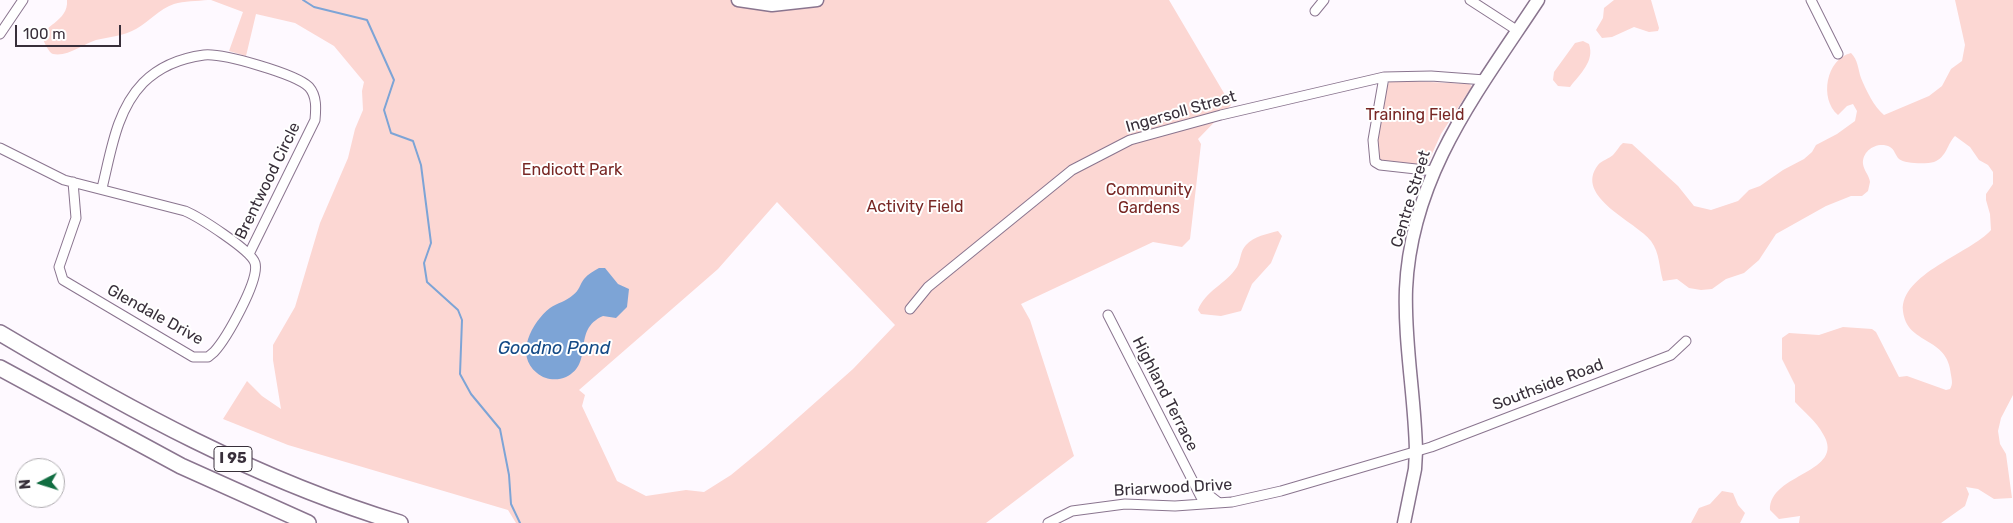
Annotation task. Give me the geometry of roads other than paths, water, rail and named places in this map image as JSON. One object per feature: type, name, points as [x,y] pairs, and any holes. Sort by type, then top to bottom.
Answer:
[{"type":"highway","name":"I 95","points":[[1,333],[83,382],[198,443],[280,480],[400,523]]},
{"type":"highway","name":"I 95","points":[[0,368],[173,462],[308,523]]},
{"type":"main road","points":[[738,0],[772,5],[817,0]]},
{"type":"main road","name":"Centre Street","points":[[1404,523],[1415,469],[1416,451],[1406,319],[1406,290],[1415,230],[1434,171],[1454,128],[1538,0]]},
{"type":"street","points":[[0,34],[23,0]]},
{"type":"street","points":[[1315,11],[1324,0]]},
{"type":"street","points":[[1470,0],[1518,31]]},
{"type":"street","points":[[1811,0],[1838,54]]},
{"type":"street","name":"Brentwood Circle","points":[[102,188],[119,120],[142,84],[164,67],[178,60],[207,55],[241,61],[292,77],[309,87],[313,93],[316,101],[315,120],[249,254]]},
{"type":"street","name":"Ingersoll Street","points":[[910,309],[928,287],[1072,170],[1130,140],[1217,116],[1384,77],[1432,76],[1485,80]]},
{"type":"street","points":[[1384,77],[1373,140],[1375,162],[1380,165],[1434,171]]},
{"type":"street","points":[[0,148],[43,171],[73,182],[172,206],[197,216],[249,254]]},
{"type":"street","name":"Glendale Drive","points":[[73,182],[76,218],[59,267],[63,280],[193,357],[208,356],[219,346],[253,283],[256,268],[249,254]]},
{"type":"street","name":"Highland Terrace","points":[[1108,315],[1169,438],[1196,485],[1218,502]]},
{"type":"street","name":"Southside Road","points":[[1416,451],[1671,354],[1686,341]]},
{"type":"street","name":"Briarwood Drive","points":[[1048,523],[1072,511],[1125,504],[1175,506],[1253,498],[1416,451]]},
{"type":"street","name":"Highland Terrace","points":[[1196,485],[1196,490],[1204,503]]},
{"type":"water","name":"Goodno Pond","points":[[599,268],[605,268],[618,284],[629,289],[627,307],[616,318],[603,316],[593,322],[585,338],[580,364],[575,371],[559,379],[551,379],[540,375],[530,366],[527,357],[526,348],[532,330],[543,314],[553,306],[571,297],[577,292],[586,277]]},
{"type":"waterway","points":[[303,0],[314,7],[367,20],[394,80],[384,110],[391,133],[413,141],[421,165],[431,243],[424,263],[427,282],[458,310],[462,320],[460,374],[471,394],[500,429],[509,475],[511,504],[520,523]]},
{"type":"park label","name":"Training Field","points":[[1415,115]]},
{"type":"park label","name":"Endicott Park","points":[[572,170]]},
{"type":"park label","name":"Community Gardens","points":[[1149,199]]},
{"type":"park label","name":"Activity Field","points":[[915,207]]}]
